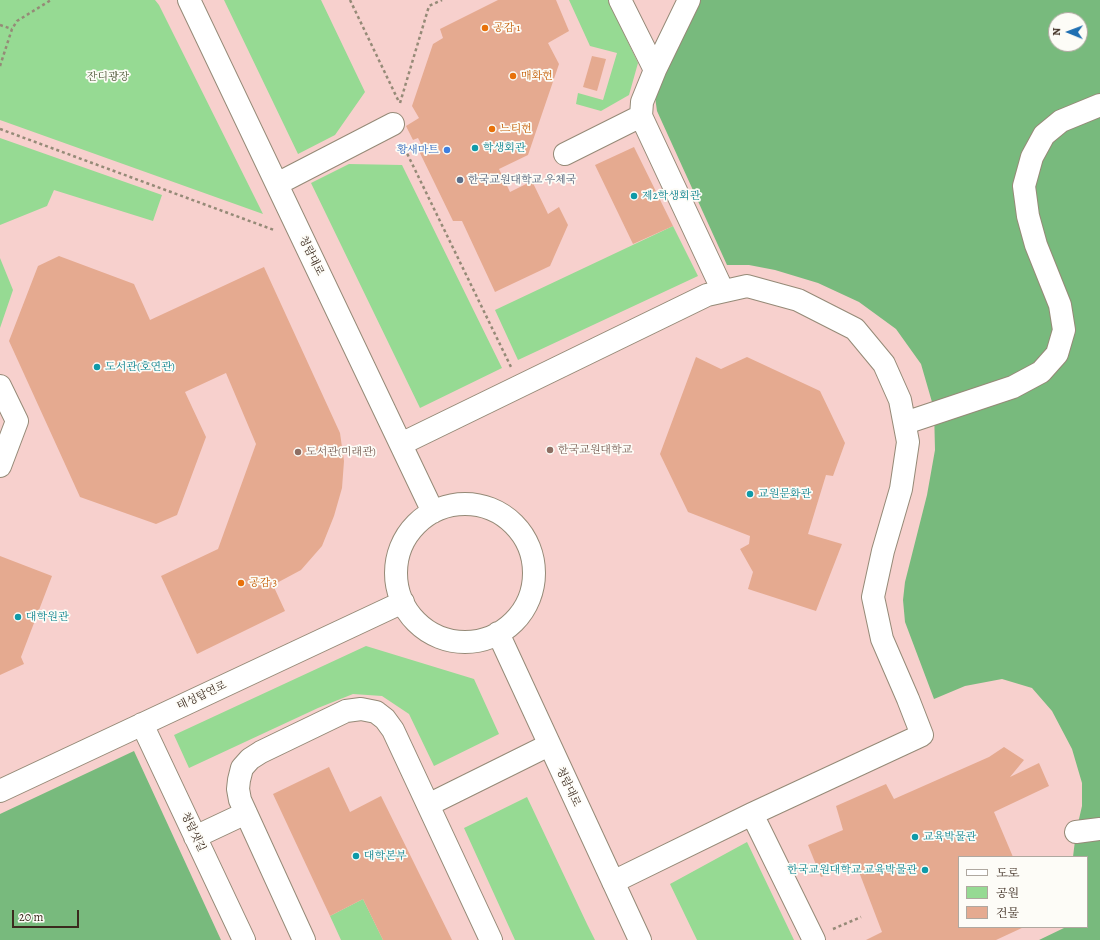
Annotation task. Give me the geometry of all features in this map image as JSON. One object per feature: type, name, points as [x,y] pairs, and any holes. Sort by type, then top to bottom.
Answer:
[{"type":"street","name":"청람대로","points":[[189,0],[433,512]]},
{"type":"street","points":[[620,0],[655,70]]},
{"type":"street","points":[[689,0],[655,70],[642,102],[641,116],[723,291]]},
{"type":"street","points":[[905,422],[1013,387],[1041,372],[1057,354],[1064,330],[1060,305],[1034,238],[1028,216],[1024,186],[1032,157],[1044,135],[1061,121],[1100,105]]},
{"type":"street","points":[[565,154],[641,116]]},
{"type":"street","points":[[277,184],[393,124]]},
{"type":"street","points":[[401,444],[707,295],[748,286],[798,300],[855,328],[884,364],[900,400],[908,442],[901,489],[883,551],[872,597],[882,639],[922,735],[752,814],[612,882]]},
{"type":"street","points":[[0,386],[17,421],[0,466]]},
{"type":"street","points":[[477,504],[502,514],[522,532],[533,557],[534,585],[524,610],[506,630],[481,641],[454,641],[428,632],[409,613],[397,588],[397,561],[407,536],[425,516],[433,512],[450,505],[477,504]]},
{"type":"street","name":"태성탑연로","points":[[0,791],[403,602]]},
{"type":"street","name":"청람대로","points":[[498,633],[640,940]]},
{"type":"street","points":[[304,940],[240,800],[238,789],[239,780],[242,768],[250,759],[261,752],[346,711],[361,709],[376,712],[385,719],[400,744],[491,940]]},
{"type":"street","name":"청람샛길","points":[[142,724],[244,940]]},
{"type":"street","points":[[428,805],[549,745]]},
{"type":"street","points":[[195,837],[246,813]]},
{"type":"street","points":[[752,814],[813,939]]},
{"type":"street","points":[[1076,832],[1100,829]]},
{"type":"path","points":[[0,66],[12,29],[17,22],[51,0]]},
{"type":"path","points":[[350,0],[400,103],[429,6],[442,0]]},
{"type":"path","points":[[0,25],[12,29]]},
{"type":"path","points":[[393,124],[520,385]]},
{"type":"path","points":[[0,129],[304,241]]},
{"type":"path","points":[[813,939],[861,917]]},
{"type":"shaded area","name":"한국교원대학교","points":[[0,0],[1100,0],[1100,940],[0,940]]},
{"type":"green space","name":"잔디광장","points":[[0,0],[155,0],[159,5],[263,214],[0,120]]},
{"type":"green space","points":[[224,0],[321,0],[365,92],[335,135],[298,154]]},
{"type":"green space","points":[[569,0],[608,0],[638,63],[629,95],[601,111],[576,104],[578,93],[603,100],[617,53],[590,46]]},
{"type":"green space","points":[[699,0],[1100,0],[1100,940],[1039,940],[1064,928],[1088,928],[1088,856],[1073,856],[1076,832],[1082,806],[1082,783],[1072,749],[1052,711],[1032,688],[1002,679],[965,686],[934,699],[905,622],[903,600],[905,582],[927,495],[935,450],[934,409],[921,364],[896,329],[859,302],[818,283],[775,270],[749,265],[727,265],[657,111],[655,97]]},
{"type":"green space","points":[[0,138],[162,195],[153,221],[54,190],[47,206],[0,225]]},
{"type":"green space","points":[[349,164],[402,165],[502,368],[420,408],[311,183]]},
{"type":"green space","points":[[673,226],[698,276],[518,360],[495,310]]},
{"type":"green space","points":[[0,258],[13,290],[0,328]]},
{"type":"green space","points":[[366,646],[474,679],[499,734],[434,766],[409,714],[382,696],[353,694],[318,708],[189,768],[174,735]]},
{"type":"green space","points":[[134,751],[221,940],[0,940],[0,814]]},
{"type":"green space","points":[[527,797],[595,940],[515,940],[464,828]]},
{"type":"green space","points":[[747,842],[794,940],[697,940],[670,884]]},
{"type":"green space","points":[[363,899],[383,940],[341,940],[330,916]]},
{"type":"building","name":"학생회관","points":[[498,0],[556,0],[569,31],[548,43],[559,64],[528,155],[499,169],[510,192],[532,181],[548,214],[559,207],[568,225],[550,266],[495,292],[462,221],[453,221],[419,151],[422,146],[418,138],[413,140],[406,126],[419,118],[412,106],[433,44],[443,38],[440,29]]},
{"type":"building","points":[[592,56],[606,59],[597,91],[583,87]]},
{"type":"building","name":"제2학생회관","points":[[634,147],[673,226],[633,244],[595,165]]},
{"type":"building","points":[[59,256],[134,284],[150,320],[264,267],[340,433],[344,461],[342,488],[334,516],[322,546],[301,570],[273,585],[285,611],[197,654],[161,576],[218,549],[256,444],[226,373],[185,392],[206,437],[177,515],[156,524],[80,497],[9,341],[38,266]]},
{"type":"building","name":"교원문화관","points":[[696,357],[721,369],[747,357],[820,391],[845,443],[833,476],[826,475],[808,534],[842,544],[816,611],[748,589],[753,572],[740,549],[749,544],[750,536],[688,512],[660,454]]},
{"type":"building","name":"대학원관","points":[[0,556],[52,576],[21,657],[24,664],[0,675]]},
{"type":"building","name":"교육박물관","points":[[1004,747],[1024,760],[1010,777],[1039,763],[1049,786],[994,812],[1013,856],[958,856],[958,928],[1022,928],[996,940],[866,940],[882,932],[856,864],[821,877],[808,845],[843,830],[836,806],[886,784],[894,799],[989,757]]},
{"type":"building","name":"대학본부","points":[[329,767],[350,812],[381,796],[452,940],[383,940],[363,899],[330,916],[273,794]]},
{"type":"place","name":"공감 1","points":[[485,28]]},
{"type":"place","name":"매화헌","points":[[513,76]]},
{"type":"place","name":"느티헌","points":[[492,129]]},
{"type":"place","name":"학생회관","points":[[475,148]]},
{"type":"place","name":"황새마트","points":[[447,150]]},
{"type":"place","name":"한국교원대학교 우체국","points":[[460,180]]},
{"type":"place","name":"제2학생회관","points":[[634,196]]},
{"type":"place","name":"도서관(호연관)","points":[[97,367]]},
{"type":"place","name":"한국교원대학교","points":[[550,450]]},
{"type":"place","name":"도서관(미래관)","points":[[298,452]]},
{"type":"place","name":"교원문화관","points":[[750,494]]},
{"type":"place","name":"공감 3","points":[[241,583]]},
{"type":"place","name":"대학원관","points":[[18,617]]},
{"type":"place","name":"교육박물관","points":[[915,837]]},
{"type":"place","name":"대학본부","points":[[356,856]]},
{"type":"place","name":"한국교원대학교 교육박물관","points":[[925,870]]}]
